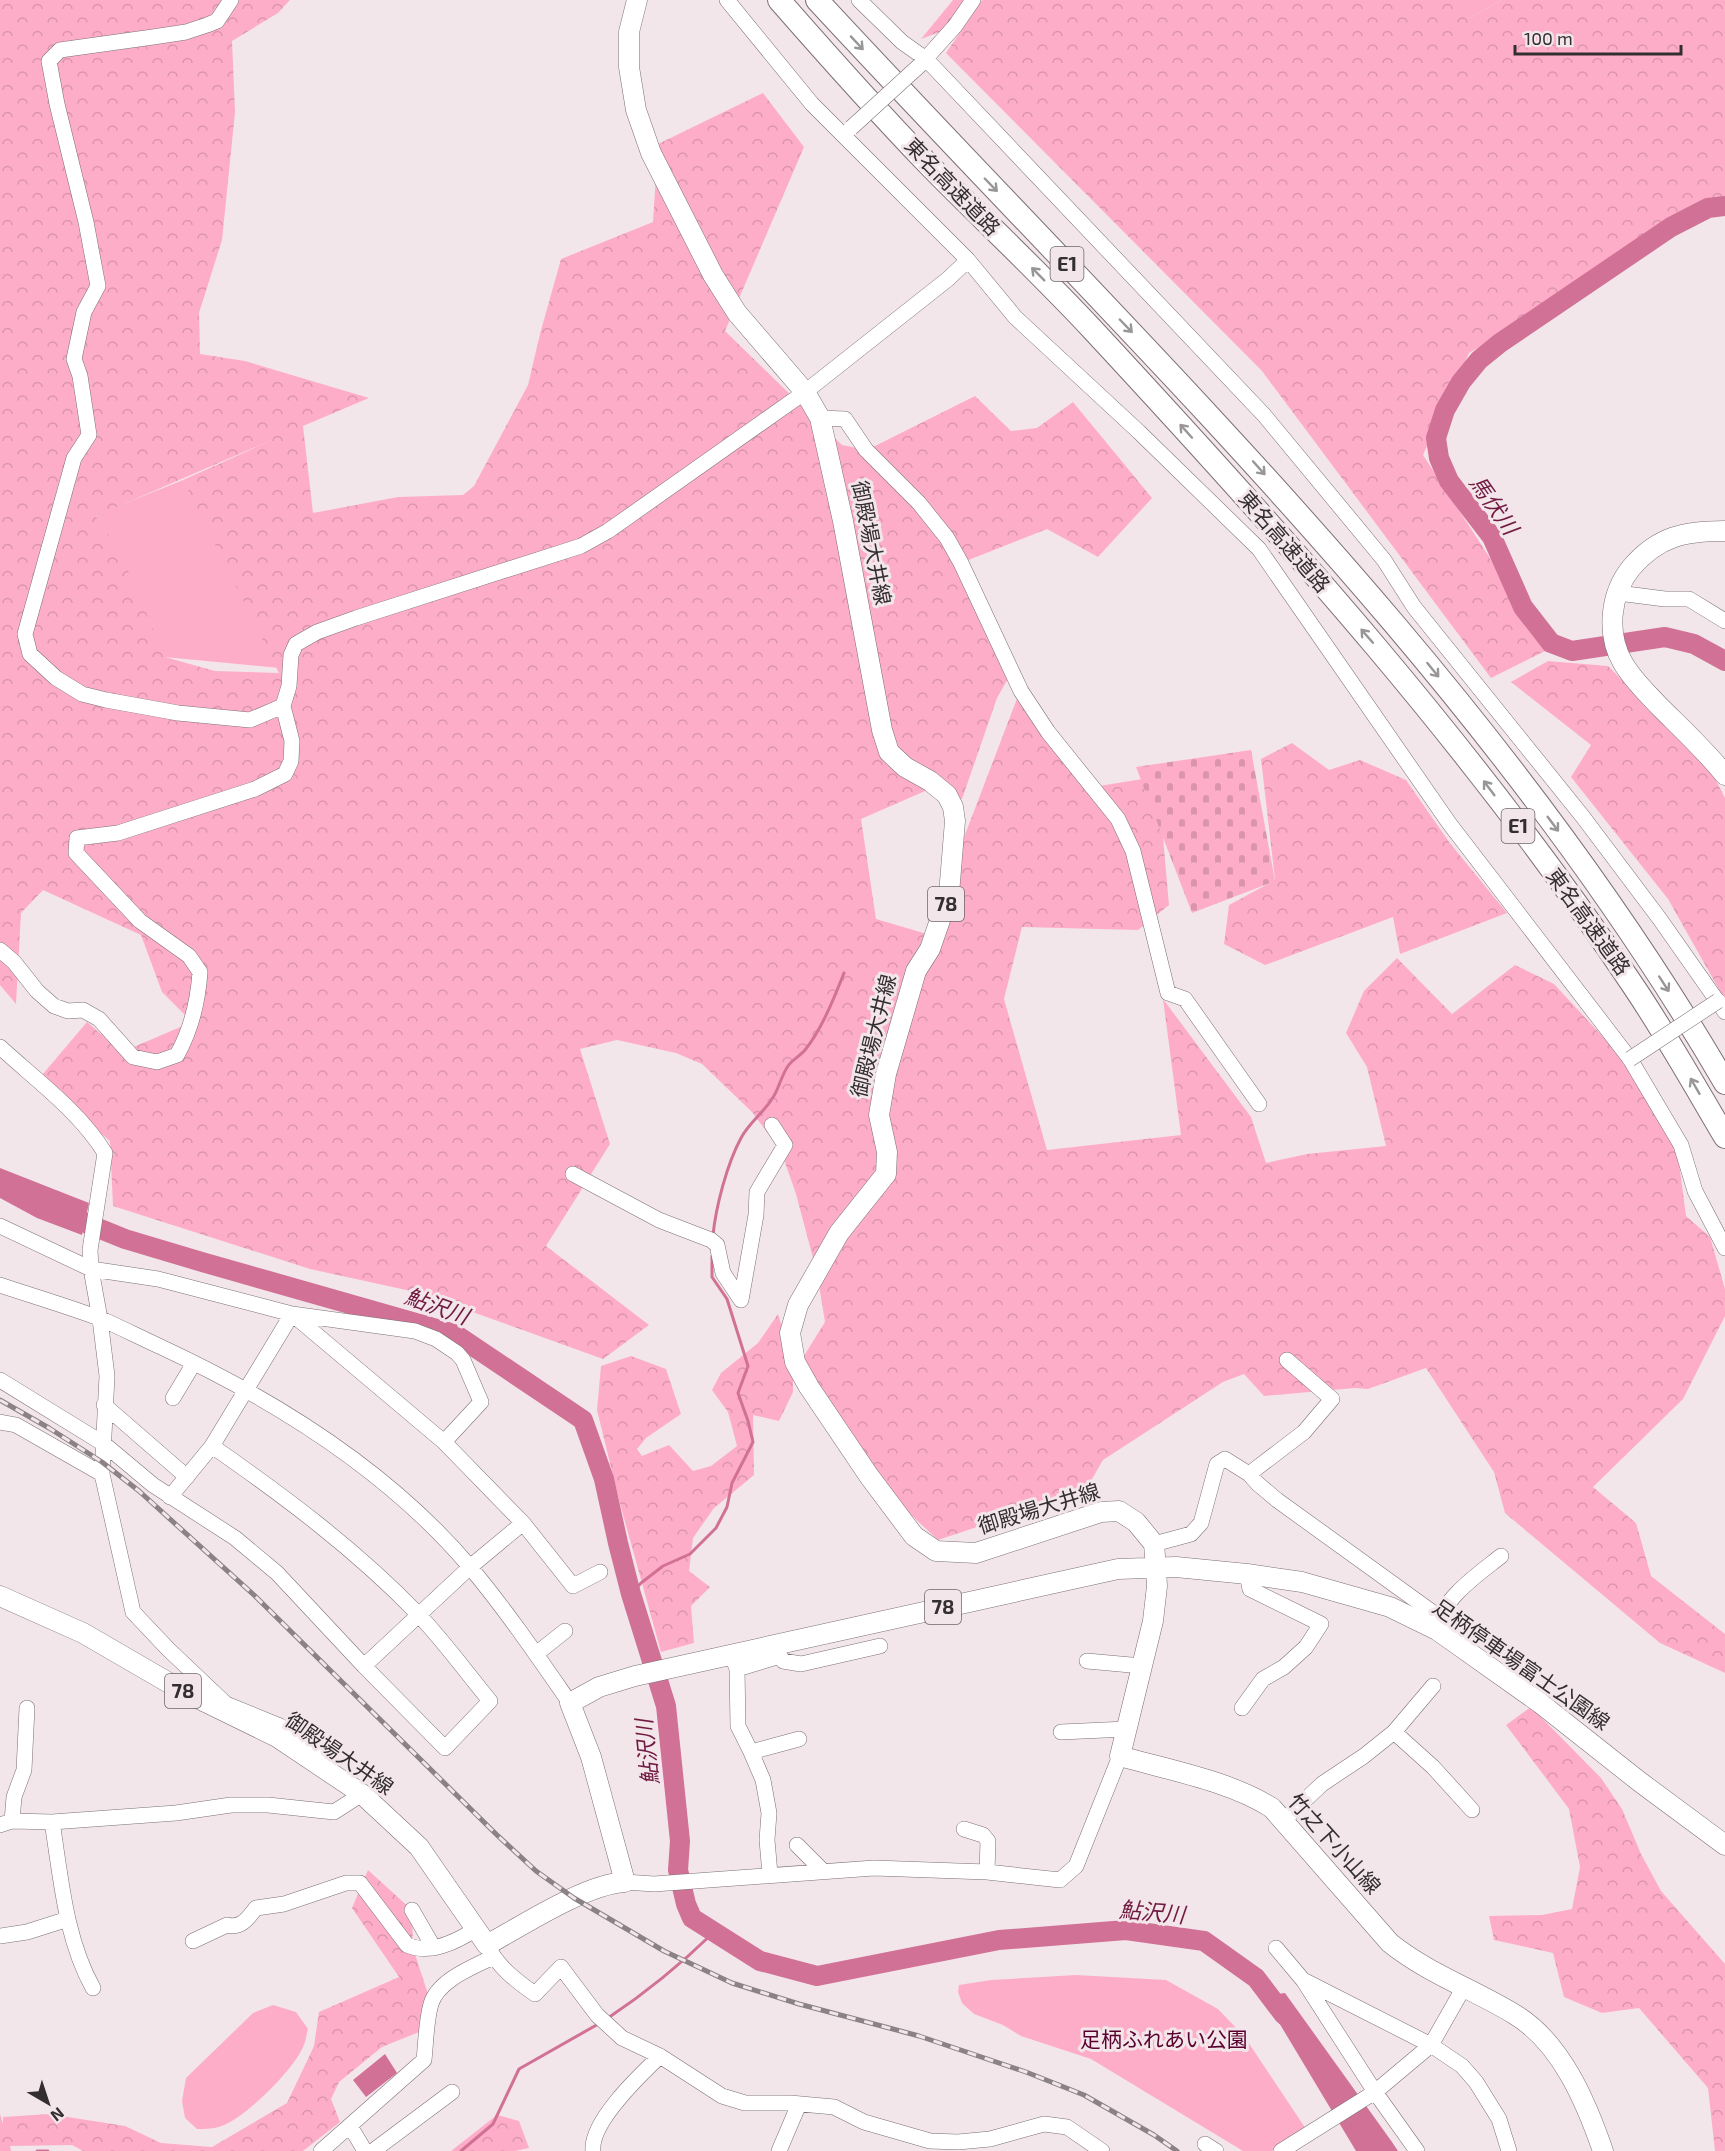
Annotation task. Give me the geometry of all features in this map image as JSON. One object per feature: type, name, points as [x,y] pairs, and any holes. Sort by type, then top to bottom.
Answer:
[{"type":"highway","name":"東名高速道路","points":[[779,0],[929,165],[1096,334],[1228,477],[1392,664],[1472,764],[1578,906],[1637,991],[1725,1137]]},
{"type":"highway","name":"東名高速道路","points":[[818,0],[1188,391],[1314,529],[1410,641],[1494,745],[1582,864],[1644,954],[1725,1083]]},
{"type":"main road","name":"御殿場大井線","points":[[637,0],[629,32],[629,67],[636,110],[651,153],[712,275],[737,314],[805,392],[820,418],[843,522],[882,730],[889,752],[905,767],[930,781],[947,795],[953,807],[955,821],[948,894],[930,949],[916,971],[886,1074],[879,1115],[887,1152],[886,1174],[839,1233],[798,1305],[790,1333],[795,1362],[869,1476],[914,1536],[936,1551],[976,1553],[1101,1512],[1119,1511],[1136,1522],[1154,1544]]},
{"type":"main road","points":[[1725,531],[1686,533],[1668,538],[1653,546],[1626,575],[1611,616],[1616,643],[1623,662],[1640,686],[1725,775]]},
{"type":"main road","points":[[1120,1756],[1153,1621],[1157,1586],[1154,1544]]},
{"type":"main road","name":"足柄停車場富士公園線","points":[[1156,1568],[1176,1567],[1302,1582],[1390,1607],[1438,1624],[1640,1782],[1725,1845]]},
{"type":"main road","name":"78","points":[[570,1703],[599,1687],[635,1676],[734,1661],[1118,1569],[1156,1568]]},
{"type":"main road","name":"御殿場大井線","points":[[0,1596],[83,1633],[183,1691],[277,1737],[362,1794],[419,1847],[485,1944]]},
{"type":"main road","points":[[485,1944],[592,1890],[614,1882],[625,1882],[591,1757],[570,1703]]},
{"type":"main road","name":"竹之下小山線","points":[[1120,1756],[1247,1794],[1272,1808],[1390,1943],[1412,1960],[1516,2014],[1553,2050],[1589,2113],[1603,2151]]},
{"type":"street","points":[[231,0],[218,21],[207,26],[153,38],[73,47],[60,50],[49,61],[57,104],[86,222],[98,286],[84,312],[74,359],[80,376],[89,435],[74,458],[25,634],[30,654],[56,678],[82,694],[177,713],[250,720],[283,706]]},
{"type":"street","points":[[727,0],[812,104],[847,133],[968,260],[1015,317],[1259,549],[1449,823],[1630,1059],[1681,1145],[1695,1191],[1725,1248]]},
{"type":"street","points":[[859,0],[923,62],[1264,415],[1384,560],[1414,607],[1583,817],[1722,1006],[1630,1059]]},
{"type":"street","points":[[847,133],[923,62],[973,0]]},
{"type":"street","points":[[0,950],[14,962],[37,991],[54,1006],[68,1011],[82,1010],[99,1019],[133,1057],[157,1062],[177,1055],[186,1040],[198,997],[200,972],[189,956],[140,921],[76,853],[78,838],[118,833],[255,789],[285,774],[291,761],[292,741],[283,706],[289,686],[291,655],[296,644],[317,632],[356,618],[581,546],[608,531],[805,392],[948,279],[968,260]]},
{"type":"street","points":[[820,418],[845,419],[866,450],[919,503],[947,538],[1021,691],[1048,732],[1118,819],[1133,851],[1168,993],[1185,999],[1259,1104]]},
{"type":"street","points":[[1618,593],[1665,599],[1689,599],[1725,621]]},
{"type":"street","points":[[0,1047],[94,1136],[105,1153],[90,1250],[107,1376],[102,1474],[133,1612],[226,1704],[280,1726],[347,1773],[362,1794],[334,1812],[268,1805],[231,1806],[177,1813],[6,1823],[24,1770],[27,1708]]},
{"type":"street","points":[[573,1174],[659,1220],[712,1241],[723,1273],[741,1300],[756,1215],[757,1192],[785,1145],[772,1125]]},
{"type":"street","points":[[0,1226],[91,1269],[158,1279],[292,1314],[415,1331],[436,1339],[457,1353],[463,1360],[481,1401],[444,1442]]},
{"type":"street","points":[[0,1285],[100,1319],[194,1363],[247,1390],[356,1462],[388,1486],[470,1567],[570,1703]]},
{"type":"street","points":[[171,1497],[212,1446],[292,1314]]},
{"type":"street","points":[[292,1314],[444,1442],[523,1523],[573,1586],[600,1572]]},
{"type":"street","points":[[1249,1474],[1304,1431],[1332,1400],[1287,1360]]},
{"type":"street","points":[[173,1398],[194,1363]]},
{"type":"street","points":[[0,1380],[104,1444],[171,1497],[235,1538],[277,1573],[364,1666],[446,1748],[490,1701],[418,1614],[354,1552],[278,1492],[212,1446]]},
{"type":"street","points":[[104,1405],[187,1477]]},
{"type":"street","points":[[0,1422],[16,1425],[102,1474]]},
{"type":"street","points":[[1154,1544],[1191,1534],[1201,1523],[1216,1464],[1225,1459],[1249,1474],[1257,1484],[1277,1500],[1438,1624],[1461,1588],[1501,1556]]},
{"type":"street","points":[[364,1666],[470,1567],[523,1523]]},
{"type":"street","points":[[1242,1708],[1263,1679],[1284,1667],[1306,1647],[1321,1624],[1250,1589],[1247,1574]]},
{"type":"street","points":[[536,1654],[565,1631]]},
{"type":"street","points":[[770,1874],[767,1840],[769,1813],[763,1779],[738,1726],[734,1661],[780,1656],[783,1661],[801,1664],[880,1646]]},
{"type":"street","points":[[1087,1661],[1142,1666]]},
{"type":"street","points":[[1284,1820],[1322,1784],[1364,1756],[1394,1732],[1432,1686]]},
{"type":"street","points":[[1061,1732],[1126,1729]]},
{"type":"street","points":[[1394,1732],[1433,1767],[1472,1810]]},
{"type":"street","points":[[751,1752],[799,1739]]},
{"type":"street","points":[[625,1882],[654,1884],[874,1868],[987,1872],[1060,1881],[1076,1866],[1120,1756]]},
{"type":"street","points":[[52,1822],[68,1919],[81,1967],[93,1988]]},
{"type":"street","points":[[964,1829],[983,1835],[988,1841],[987,1872]]},
{"type":"street","points":[[797,1845],[823,1871]]},
{"type":"street","points":[[193,1941],[227,1925],[233,1927],[245,1922],[256,1908],[284,1904],[346,1883],[360,1883],[407,1945],[418,1950],[434,1948],[462,1938],[485,1944],[511,1977],[535,1994],[561,1967],[597,2015],[622,2038],[660,2056],[722,2096],[745,2103],[834,2107],[864,2122],[930,2141],[958,2142],[990,2139],[1044,2124],[1067,2127],[1102,2151]]},
{"type":"street","points":[[412,1910],[434,1948]]},
{"type":"street","points":[[0,1936],[27,1932],[68,1919]]},
{"type":"street","points":[[321,2151],[424,2060],[431,2002],[439,1990],[485,1944]]},
{"type":"street","points":[[1275,1948],[1304,1980],[1372,2094],[1417,2151]]},
{"type":"street","points":[[1304,1980],[1431,2045],[1462,2066],[1476,2082],[1500,2120],[1507,2150]]},
{"type":"street","points":[[1281,2151],[1372,2094],[1431,2045],[1464,1987]]},
{"type":"street","points":[[593,2151],[592,2145],[606,2115],[628,2085],[660,2056]]},
{"type":"street","points":[[373,2151],[452,2091]]},
{"type":"street","points":[[779,2151],[799,2104]]},
{"type":"street","points":[[350,2126],[365,2151]]},
{"type":"green space","points":[[0,0],[290,0],[278,13],[232,41],[235,112],[222,240],[199,313],[200,354],[245,361],[369,398],[303,426],[313,513],[398,497],[463,495],[474,486],[528,385],[561,259],[653,222],[658,144],[763,93],[804,147],[725,331],[842,445],[867,450],[975,396],[1011,431],[1037,428],[1073,402],[1152,498],[1098,557],[1047,529],[961,563],[1010,675],[997,698],[962,799],[932,788],[861,819],[876,919],[927,934],[1018,696],[1093,787],[1161,776],[1160,803],[1169,905],[1138,930],[1022,927],[1004,999],[1047,1150],[1181,1135],[1163,999],[1251,1117],[1266,1163],[1307,1154],[1386,1146],[1367,1067],[1346,1033],[1364,991],[1397,958],[1452,1014],[1515,965],[1554,984],[1617,1052],[1677,1148],[1686,1216],[1710,1237],[1725,1289],[1725,1316],[1683,1399],[1593,1487],[1636,1523],[1651,1576],[1725,1634],[1725,1673],[1660,1643],[1505,1513],[1494,1472],[1426,1368],[1368,1389],[1355,1388],[1264,1396],[1244,1374],[1223,1382],[1103,1460],[1085,1491],[938,1540],[895,1500],[802,1359],[825,1322],[817,1273],[796,1194],[781,1151],[752,1112],[702,1064],[676,1053],[617,1040],[580,1049],[610,1144],[546,1246],[649,1325],[603,1359],[420,1293],[310,1269],[113,1206],[110,1141],[37,1081],[87,1022],[122,1052],[192,1022],[162,992],[141,935],[43,890],[21,913],[16,1004],[0,985]],"holes":[[[281,436],[183,480],[279,673],[215,671],[165,657],[121,554],[96,516]]]},
{"type":"green space","points":[[953,0],[974,0],[955,26],[921,39]]},
{"type":"green space","points":[[982,0],[1463,0],[1468,19],[1502,0],[1725,0],[1725,202],[1469,353],[1423,455],[1549,649],[1491,678],[1262,371],[946,53]]},
{"type":"green space","points":[[1461,0],[1502,0],[1468,19]]},
{"type":"green space","points":[[183,480],[290,669],[164,657],[96,515]]},
{"type":"green space","points":[[1548,661],[1608,666],[1709,767],[1725,798],[1725,1000],[1668,899],[1571,777],[1591,745],[1511,682]]},
{"type":"green space","points":[[1292,743],[1329,770],[1360,760],[1406,780],[1449,842],[1507,913],[1400,954],[1393,917],[1265,965],[1224,944],[1229,905],[1275,880],[1261,759]]},
{"type":"green space","points":[[1251,750],[1275,881],[1192,913],[1136,767]]},
{"type":"green space","points":[[778,1314],[793,1362],[793,1392],[779,1421],[753,1415],[754,1475],[714,1508],[693,1538],[689,1571],[710,1587],[691,1606],[694,1643],[661,1652],[597,1410],[601,1366],[631,1356],[666,1369],[681,1414],[646,1438],[637,1449],[642,1456],[669,1445],[693,1471],[711,1466],[737,1446],[728,1412],[712,1390],[721,1373],[758,1343]]},
{"type":"green space","points":[[1531,1707],[1601,1778],[1622,1809],[1641,1854],[1661,1891],[1725,1964],[1725,2151],[1715,2151],[1708,2088],[1639,2008],[1602,2013],[1564,1997],[1553,1953],[1494,1940],[1489,1916],[1542,1915],[1572,1909],[1580,1867],[1569,1809],[1506,1725]]},
{"type":"green space","points":[[368,1870],[412,1910],[413,1948],[428,1994],[419,2032],[382,2047],[339,2082],[331,2099],[340,2122],[303,2151],[83,2151],[72,2145],[10,2146],[11,2151],[0,2151],[0,2114],[3,2124],[3,2117],[49,2114],[125,2126],[161,2143],[212,2147],[287,2103],[314,2046],[319,2012],[399,1977],[352,1908]]},
{"type":"green space","name":"足柄ふれあい公園","points":[[1076,1975],[1166,1980],[1218,2009],[1244,2036],[1306,2129],[1272,2151],[1243,2151],[1091,2059],[1021,2036],[1003,2025],[974,2014],[962,2003],[958,1992],[959,1985],[991,1980]]},
{"type":"green space","points":[[273,2005],[296,2012],[308,2029],[304,2045],[298,2056],[280,2079],[257,2102],[234,2120],[211,2129],[197,2129],[185,2118],[182,2101],[186,2078],[253,2013]]},
{"type":"green space","points":[[497,2115],[519,2121],[529,2148],[515,2151],[451,2151]]},
{"type":"shaded area","points":[[0,1168],[89,1203],[82,1235],[37,1218],[0,1198]]},
{"type":"shaded area","points":[[1285,1993],[1398,2151],[1356,2151],[1263,1996]]},
{"type":"shaded area","points":[[385,2054],[397,2073],[366,2097],[353,2080]]},
{"type":"waterway","name":"馬伏川","points":[[1725,206],[1708,208],[1671,227],[1500,343],[1479,360],[1461,382],[1445,410],[1436,438],[1439,458],[1449,481],[1492,537],[1523,607],[1551,643],[1572,651],[1665,637],[1694,644],[1725,661]]},
{"type":"waterway","points":[[713,1235],[723,1185],[741,1138],[772,1099],[788,1066],[805,1050],[817,1033],[844,973]]},
{"type":"waterway","name":"鮎沢川","points":[[61,1213],[125,1239],[455,1334],[583,1420],[604,1479],[631,1594],[666,1706],[680,1841],[678,1870],[686,1904],[692,1918],[760,1961],[817,1976],[999,1940],[1126,1930],[1204,1941],[1256,1978],[1284,2015]]},
{"type":"waterway","points":[[631,1594],[663,1566],[690,1554],[716,1528],[727,1507],[732,1483],[753,1442],[738,1393],[748,1366],[727,1299],[712,1277],[712,1256]]},
{"type":"waterway","points":[[608,2018],[663,1978],[714,1932]]},
{"type":"waterway","points":[[461,2151],[493,2124],[519,2069],[600,2023]]},
{"type":"waterway","points":[[37,2151],[48,2151]]},
{"type":"railway","points":[[0,1400],[102,1462],[139,1491],[255,1596],[497,1835],[536,1871],[574,1898],[664,1951],[732,1983],[799,2004],[919,2036],[1026,2072],[1084,2095],[1154,2135],[1177,2151]]}]
